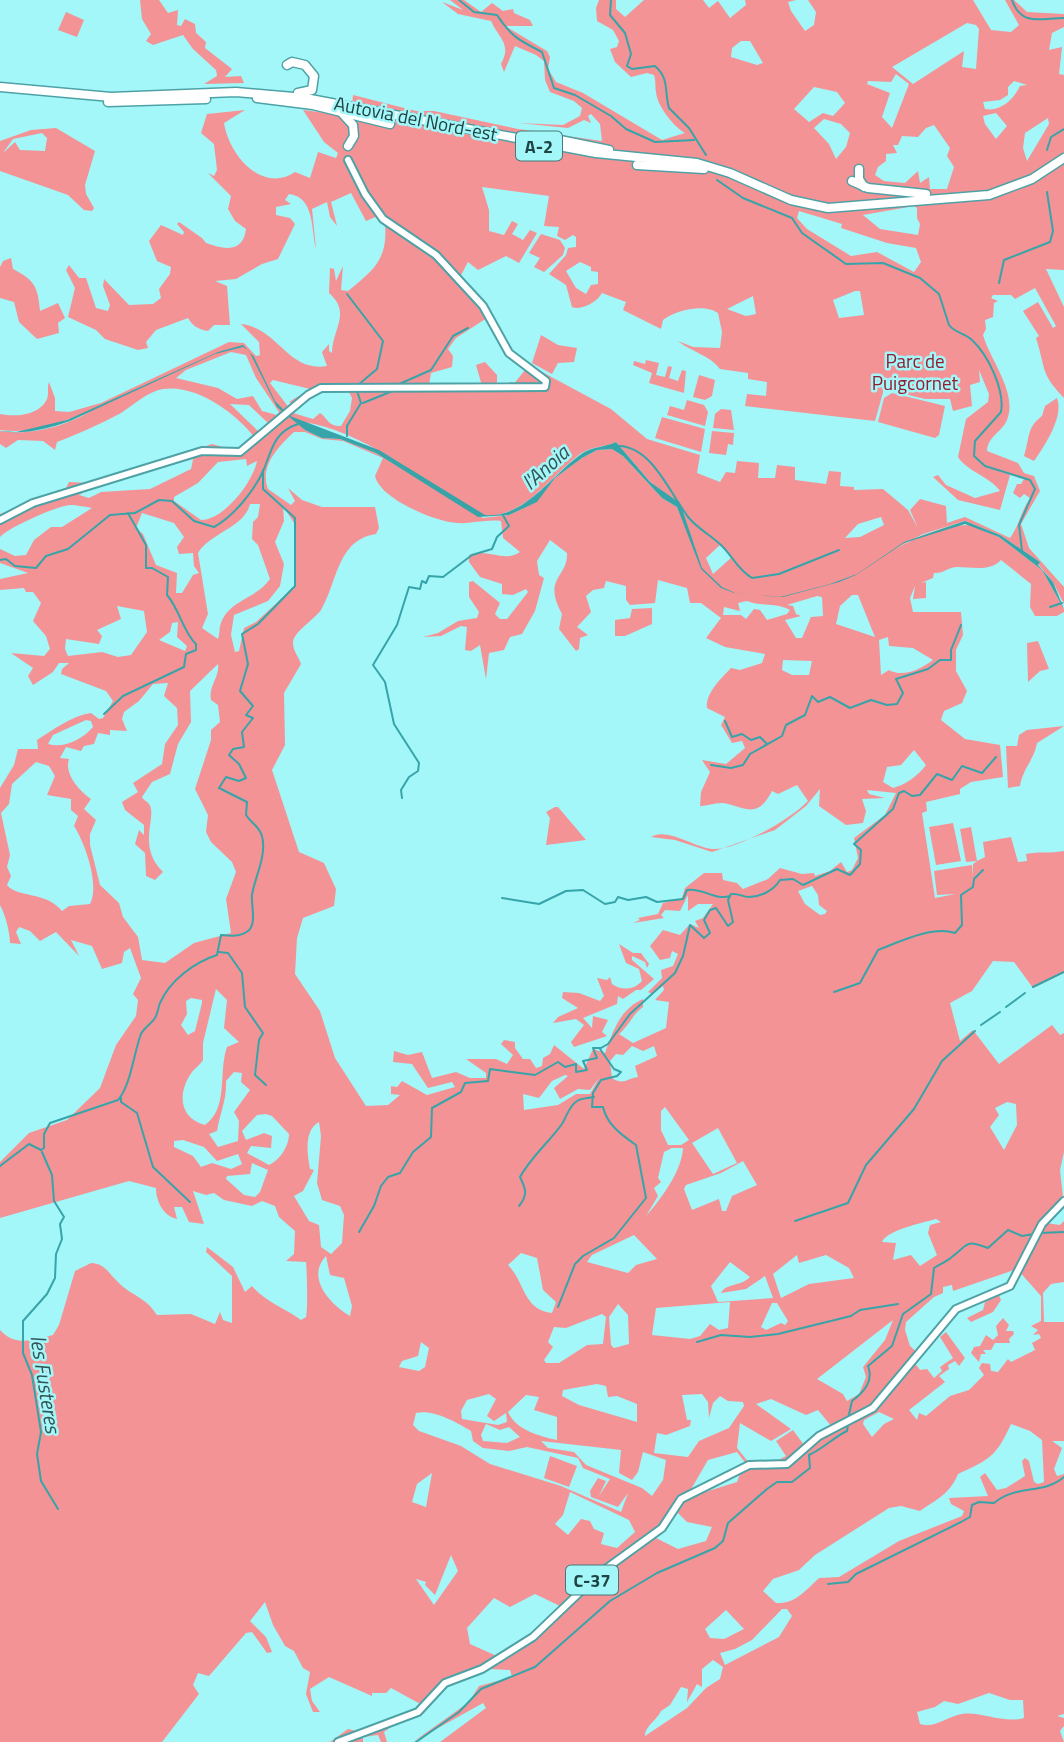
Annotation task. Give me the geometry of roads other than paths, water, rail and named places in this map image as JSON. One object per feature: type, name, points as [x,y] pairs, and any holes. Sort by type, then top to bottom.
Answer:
[{"type":"highway","points":[[286,92],[306,93],[315,83],[305,65],[294,62],[287,65]]},
{"type":"highway","name":"Autovia del Nord-est","points":[[0,87],[135,98],[209,93],[292,96],[596,153],[681,160],[716,168],[791,200],[821,207],[848,208],[911,199],[953,199],[989,195],[1012,188],[1064,160]]},
{"type":"highway","name":"A-2","points":[[209,93],[286,92],[354,101]]},
{"type":"highway","name":"Autovia del Nord-est","points":[[0,93],[130,103],[254,97],[311,103],[601,157],[684,164],[717,171],[796,205],[842,212],[911,202],[989,198],[1032,183],[1064,160]]},
{"type":"highway","points":[[254,97],[329,108],[390,124]]},
{"type":"highway","points":[[329,108],[346,116],[353,125],[354,136],[348,146]]},
{"type":"highway","points":[[560,140],[681,160]]},
{"type":"highway","points":[[637,165],[717,171]]},
{"type":"highway","points":[[859,169],[860,183],[867,188]]},
{"type":"highway","points":[[852,181],[867,188],[953,199]]},
{"type":"main road","points":[[0,520],[33,503],[202,451],[240,452],[308,395],[324,388],[528,387],[542,380],[506,350],[499,348],[501,340],[483,306],[436,255],[383,219],[365,194],[350,159]]},
{"type":"main road","name":"C-37","points":[[338,1742],[418,1712],[445,1683],[482,1669],[533,1637],[600,1573],[662,1528],[681,1499],[749,1465],[787,1464],[819,1436],[878,1404],[956,1309],[1006,1289],[1041,1227],[1064,1201]]},
{"type":"water","points":[[243,345],[248,350],[243,347],[215,354],[70,421],[16,432],[67,420],[218,352]]},
{"type":"water","points":[[250,352],[275,401],[290,416],[379,450],[485,515],[499,514],[525,503],[580,455],[616,442],[650,482],[680,503],[702,568],[722,587],[735,593],[746,594],[734,593],[721,588],[701,569],[677,507],[662,498],[623,456],[612,449],[597,450],[582,458],[555,478],[537,502],[509,515],[478,517],[376,453],[340,439],[322,438],[305,430],[277,407]]},
{"type":"water","points":[[965,521],[1000,535],[1040,562],[1038,565],[1053,582],[1064,609],[1042,570],[999,537],[965,524],[904,543],[856,575],[839,582],[781,597],[857,574],[904,542]]},
{"type":"waterway","points":[[459,0],[474,12],[497,15],[516,37],[542,52],[554,88],[575,95],[611,116],[626,129],[655,142],[694,140]]},
{"type":"waterway","points":[[611,0],[610,15],[625,33],[631,54],[627,66],[632,69],[655,66],[660,71],[665,81],[669,108],[689,128],[706,155]]},
{"type":"waterway","points":[[1012,0],[1016,9],[1027,18],[1064,18]]},
{"type":"waterway","points":[[1047,150],[1051,137],[1064,129]]},
{"type":"waterway","points":[[717,180],[743,198],[792,218],[802,233],[846,264],[883,263],[920,278],[939,294],[949,325],[978,346],[998,384],[1001,412],[975,441],[974,456],[985,466],[1030,480],[1035,489],[1019,525],[1022,551]]},
{"type":"waterway","points":[[999,283],[1004,260],[1050,242],[1053,231],[1047,192]]},
{"type":"waterway","points":[[347,294],[383,341],[377,369],[358,385]]},
{"type":"waterway","points":[[397,385],[431,370],[453,336],[468,328]]},
{"type":"waterway","points":[[363,403],[395,390]]},
{"type":"waterway","points":[[347,436],[347,426],[361,403],[357,391]]},
{"type":"waterway","points":[[0,560],[6,559],[15,566],[36,568],[46,556],[68,549],[110,515],[135,513],[159,500],[172,501],[194,521],[214,527],[229,516],[249,494],[279,436],[298,424]]},
{"type":"waterway","points":[[619,446],[631,448],[651,463],[689,518],[722,546],[752,578],[779,574],[839,550]]},
{"type":"waterway","points":[[0,1166],[29,1144],[41,1150],[44,1148],[44,1134],[50,1123],[118,1100],[129,1077],[141,1034],[155,1018],[170,987],[192,967],[217,955],[221,935],[242,934],[251,928],[252,895],[262,858],[262,836],[246,815],[247,802],[219,788],[226,777],[239,781],[246,778],[239,764],[229,755],[233,749],[244,747],[242,732],[253,718],[246,715],[253,706],[240,691],[248,664],[242,634],[258,624],[295,586],[295,518],[263,489],[263,470]]},
{"type":"waterway","points":[[104,714],[123,696],[184,667],[186,654],[196,650],[196,644],[167,595],[168,577],[152,568],[146,568],[146,545],[128,513]]},
{"type":"waterway","points":[[402,798],[401,790],[409,777],[418,771],[419,763],[394,724],[385,682],[373,665],[397,625],[409,587],[420,589],[422,581],[426,583],[429,576],[443,577],[472,555],[492,549],[497,537],[509,526],[503,515]]},
{"type":"waterway","points":[[1050,607],[1062,603]]},
{"type":"waterway","points":[[711,765],[731,768],[743,765],[750,754],[782,736],[786,725],[805,715],[812,696],[818,702],[830,697],[850,708],[871,700],[887,705],[897,704],[903,693],[896,679],[928,669],[940,660],[951,660],[951,650],[961,625]]},
{"type":"waterway","points":[[725,721],[732,737],[742,734],[751,740],[760,737],[767,744]]},
{"type":"waterway","points":[[359,1232],[374,1206],[381,1186],[388,1177],[400,1173],[413,1152],[431,1137],[432,1108],[461,1092],[465,1083],[488,1081],[490,1069],[535,1075],[558,1062],[565,1067],[576,1064],[576,1072],[587,1070],[583,1061],[597,1058],[593,1048],[608,1044],[630,1014],[675,973],[683,956],[690,925],[704,938],[710,933],[704,920],[710,910],[716,908],[728,926],[733,922],[728,900],[731,894],[758,896],[771,890],[780,880],[793,879],[803,885],[837,869],[850,875],[860,864],[861,850],[854,844],[893,809],[899,793],[904,791],[912,796],[920,795],[937,774],[952,780],[962,766],[982,773],[996,757]]},
{"type":"waterway","points":[[834,992],[860,983],[878,950],[927,933],[955,933],[962,925],[961,895],[973,887],[974,879],[983,870]]},
{"type":"waterway","points":[[502,898],[539,904],[566,891],[583,890],[605,904],[615,902],[618,897],[628,900],[646,897],[657,902],[683,899],[687,890],[698,890],[719,897],[730,896]]},
{"type":"waterway","points":[[219,952],[228,953],[242,973],[245,1007],[263,1033],[259,1040],[255,1075],[266,1085]]},
{"type":"waterway","points":[[1033,987],[1064,972]]},
{"type":"waterway","points":[[1006,1007],[1025,993]]},
{"type":"waterway","points":[[981,1025],[1000,1012]]},
{"type":"waterway","points":[[795,1221],[848,1203],[866,1165],[914,1109],[942,1061],[975,1031]]},
{"type":"waterway","points":[[558,1307],[575,1264],[583,1256],[614,1238],[646,1198],[636,1145],[612,1124],[603,1107],[592,1107],[593,1093],[601,1080],[617,1076],[621,1072],[614,1069],[600,1049]]},
{"type":"waterway","points":[[519,1206],[525,1195],[520,1177],[524,1170],[562,1124],[574,1103],[594,1097]]},
{"type":"waterway","points":[[121,1098],[121,1102],[137,1113],[153,1167],[190,1202]]},
{"type":"waterway","name":"les Fusteres","points":[[42,1152],[52,1175],[54,1201],[64,1217],[60,1224],[62,1239],[56,1254],[55,1278],[47,1294],[23,1321],[23,1353],[32,1375],[41,1432],[37,1454],[41,1481],[58,1509]]},
{"type":"waterway","points":[[848,1419],[852,1401],[869,1381],[868,1366],[892,1346],[903,1314],[931,1294],[934,1268],[968,1244],[988,1248],[1008,1230],[1022,1236],[1034,1234]]},
{"type":"waterway","points":[[1040,1233],[1064,1232]]},
{"type":"waterway","points":[[697,1342],[721,1335],[750,1337],[778,1334],[851,1316],[860,1310],[898,1304]]},
{"type":"waterway","points":[[416,1742],[459,1712],[481,1689],[535,1667],[610,1601],[657,1573],[715,1548],[723,1541],[728,1523],[777,1482],[792,1482],[810,1468],[809,1455],[847,1431],[848,1424]]},
{"type":"waterway","points":[[828,1584],[848,1582],[856,1574],[961,1522],[970,1517],[972,1505],[979,1502],[994,1503],[1012,1493],[1047,1486],[1064,1477]]},
{"type":"park label","name":"Parc de Puigcornet","points":[[915,371]]},
{"type":"water label","name":"l'Anoia","points":[[545,467]]}]
